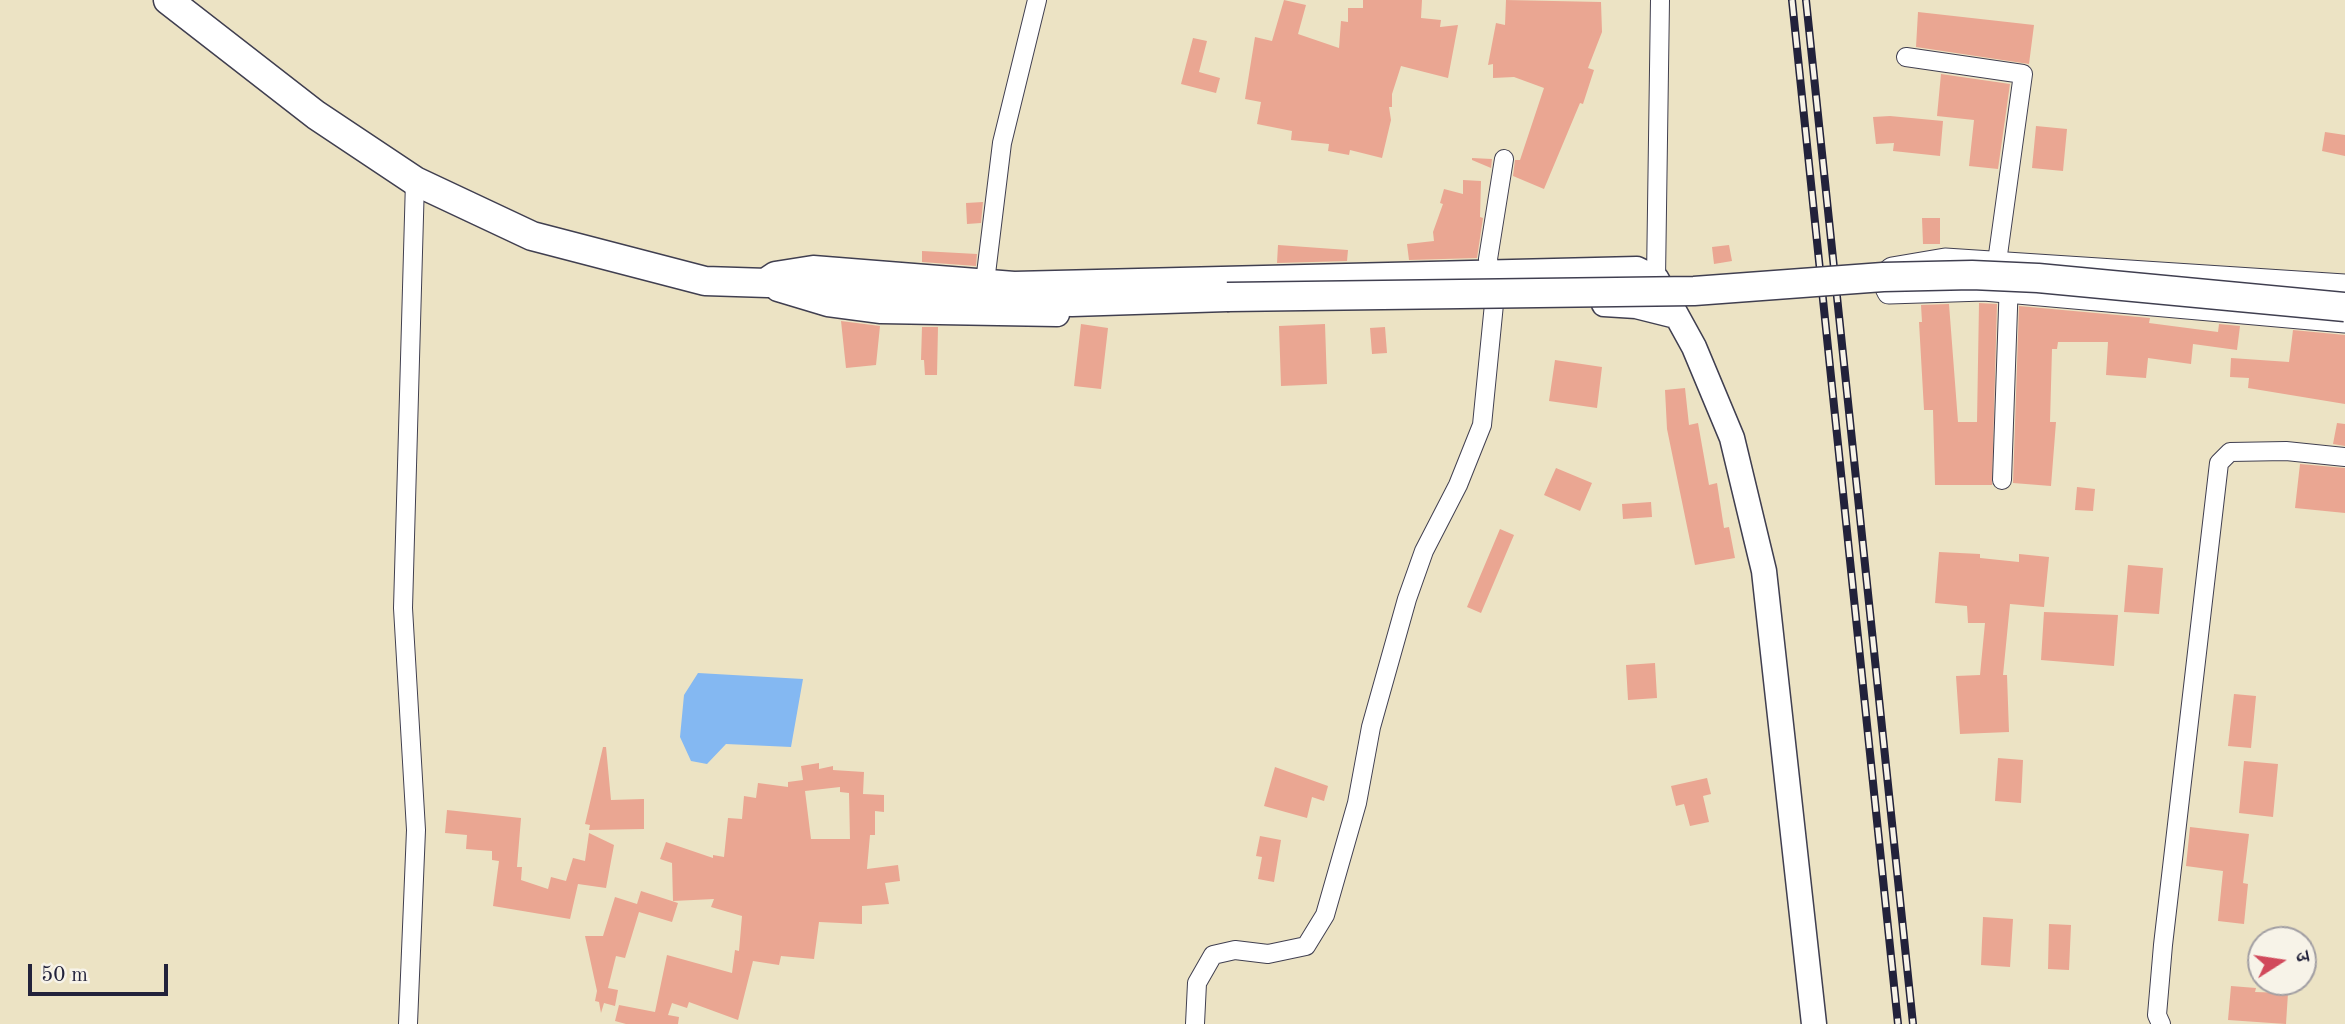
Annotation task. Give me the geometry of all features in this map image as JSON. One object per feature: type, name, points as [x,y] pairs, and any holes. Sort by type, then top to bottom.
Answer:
[{"type":"main road","points":[[168,0],[316,115],[415,181],[532,236],[705,281],[968,299],[1072,302],[1227,297],[1693,291],[1883,277],[1972,275],[2038,278],[2345,307]]},
{"type":"main road","points":[[762,283],[775,274],[813,268],[985,282],[1637,269],[1656,278],[1694,347],[1732,438],[1764,571],[1814,1024]]},
{"type":"main road","points":[[762,283],[828,304],[936,313],[1021,315],[1561,302],[1636,306],[1676,316]]},
{"type":"street","points":[[985,282],[1002,143],[1037,0]]},
{"type":"street","points":[[1656,278],[1660,0]]},
{"type":"street","points":[[1906,57],[2023,74],[2003,262],[2008,292],[2002,480]]},
{"type":"street","points":[[1195,1024],[1196,983],[1213,955],[1235,950],[1268,954],[1306,946],[1325,915],[1357,803],[1371,727],[1407,599],[1424,551],[1458,485],[1482,425],[1494,304],[1488,259],[1504,159]]},
{"type":"street","points":[[408,1024],[416,830],[403,608],[413,348],[415,181]]},
{"type":"street","points":[[2345,286],[1945,260],[1901,267],[1886,274],[1886,288],[1889,292],[1984,289],[2345,321]]},
{"type":"street","points":[[2161,1024],[2157,1015],[2166,920],[2219,464],[2230,452],[2286,452],[2345,457]]},
{"type":"water","points":[[698,673],[803,679],[791,747],[726,744],[707,764],[691,761],[680,737],[684,695]]},
{"type":"building","points":[[1284,0],[1306,5],[1298,34],[1339,48],[1341,21],[1348,22],[1348,8],[1363,8],[1363,0],[1422,0],[1421,18],[1441,20],[1440,27],[1458,25],[1448,78],[1401,66],[1392,94],[1392,107],[1389,107],[1391,120],[1382,158],[1350,150],[1349,155],[1328,151],[1329,144],[1291,140],[1292,131],[1257,124],[1261,102],[1245,99],[1255,37],[1272,41]]},
{"type":"building","points":[[1506,0],[1601,2],[1602,32],[1588,68],[1594,70],[1583,104],[1580,103],[1544,189],[1513,176],[1515,160],[1520,160],[1544,88],[1514,77],[1493,78],[1493,64],[1488,65],[1496,23],[1505,25]]},
{"type":"building","points":[[1918,12],[2034,25],[2029,64],[1916,47]]},
{"type":"building","points":[[1193,38],[1207,41],[1199,72],[1220,78],[1216,93],[1181,84]]},
{"type":"building","points":[[1941,74],[2010,84],[1998,169],[1969,166],[1974,120],[1937,116]]},
{"type":"building","points":[[1873,117],[1943,121],[1940,156],[1893,151],[1894,143],[1876,144]]},
{"type":"building","points":[[2036,126],[2067,129],[2063,171],[2032,168]]},
{"type":"building","points":[[2325,132],[2345,135],[2345,156],[2322,151]]},
{"type":"building","points":[[1492,159],[1491,168],[1472,160]]},
{"type":"building","points":[[1463,180],[1481,181],[1480,217],[1483,218],[1477,258],[1409,260],[1407,244],[1434,241],[1433,232],[1443,204],[1440,203],[1444,189],[1463,194]]},
{"type":"building","points":[[983,202],[981,223],[967,224],[966,203]]},
{"type":"building","points":[[1922,218],[1940,218],[1940,244],[1923,244]]},
{"type":"building","points":[[1278,245],[1348,250],[1347,261],[1277,263]]},
{"type":"building","points":[[1729,245],[1732,261],[1714,264],[1712,247]]},
{"type":"building","points":[[922,251],[977,254],[976,266],[922,262]]},
{"type":"building","points":[[1979,303],[1997,304],[1992,485],[1935,485],[1933,410],[1924,410],[1919,322],[1922,322],[1921,305],[1949,304],[1958,422],[1977,422]]},
{"type":"building","points":[[2019,306],[2150,318],[2149,323],[2218,332],[2219,324],[2240,326],[2237,350],[2193,344],[2191,364],[2148,358],[2146,378],[2106,375],[2108,342],[2058,342],[2057,349],[2052,349],[2050,422],[2056,422],[2051,486],[2013,483]]},
{"type":"building","points":[[841,321],[880,326],[876,365],[846,368]]},
{"type":"building","points":[[1081,324],[1108,328],[1101,389],[1074,386]]},
{"type":"building","points":[[1325,324],[1327,384],[1281,386],[1279,326]]},
{"type":"building","points":[[922,327],[938,327],[937,375],[925,375],[924,360],[921,360]]},
{"type":"building","points":[[1385,327],[1387,353],[1372,354],[1370,328]]},
{"type":"building","points":[[2293,330],[2345,335],[2345,404],[2248,388],[2249,378],[2230,377],[2231,358],[2289,362]]},
{"type":"building","points":[[1555,360],[1602,367],[1597,408],[1549,401]]},
{"type":"building","points":[[1685,388],[1689,425],[1698,423],[1709,485],[1717,483],[1724,528],[1729,527],[1735,558],[1695,565],[1667,429],[1665,390]]},
{"type":"building","points":[[2337,423],[2345,424],[2345,446],[2333,444]]},
{"type":"building","points":[[2300,464],[2345,468],[2345,513],[2295,508]]},
{"type":"building","points":[[1556,468],[1592,483],[1580,511],[1544,495]]},
{"type":"building","points":[[2077,487],[2095,489],[2093,511],[2075,510]]},
{"type":"building","points":[[1651,502],[1652,517],[1623,519],[1622,504]]},
{"type":"building","points":[[1500,529],[1514,535],[1481,613],[1467,607]]},
{"type":"building","points":[[1939,552],[1980,554],[1980,558],[2019,562],[2019,554],[2049,557],[2044,607],[2010,604],[2003,675],[2007,675],[2009,732],[1960,734],[1956,676],[1980,675],[1985,623],[1968,623],[1967,606],[1935,603]]},
{"type":"building","points":[[2128,565],[2163,568],[2159,614],[2124,612]]},
{"type":"building","points":[[2044,612],[2118,615],[2114,666],[2041,660]]},
{"type":"building","points":[[1655,663],[1657,698],[1628,700],[1626,665]]},
{"type":"building","points":[[2234,694],[2256,696],[2251,748],[2228,746]]},
{"type":"building","points":[[603,747],[606,747],[611,800],[644,799],[644,829],[589,830],[590,825],[585,824]]},
{"type":"building","points":[[1998,758],[2023,760],[2021,803],[1995,801]]},
{"type":"building","points":[[2244,761],[2278,764],[2273,817],[2239,813]]},
{"type":"building","points":[[819,763],[819,769],[833,766],[833,770],[864,772],[863,794],[884,795],[884,812],[875,811],[875,835],[870,835],[867,869],[898,865],[900,881],[885,883],[889,904],[862,906],[862,924],[819,922],[814,959],[781,956],[779,965],[753,961],[738,1020],[689,1002],[687,1008],[672,1003],[668,1015],[679,1017],[678,1024],[626,1024],[615,1021],[619,1005],[655,1012],[667,955],[732,973],[735,950],[739,951],[742,916],[711,907],[714,899],[673,901],[672,863],[660,859],[666,842],[713,858],[713,855],[724,857],[728,818],[742,819],[744,796],[756,798],[758,783],[788,787],[788,782],[803,780],[801,766]],"holes":[[[840,787],[840,792],[849,793],[850,839],[811,839],[805,791]]]},
{"type":"building","points":[[1275,767],[1328,786],[1324,801],[1312,797],[1307,818],[1264,806]]},
{"type":"building","points":[[1707,778],[1711,794],[1703,796],[1709,822],[1690,826],[1684,804],[1676,806],[1671,786]]},
{"type":"building","points":[[447,810],[521,818],[517,867],[522,867],[521,880],[548,889],[551,877],[566,881],[573,858],[585,861],[589,833],[614,845],[606,888],[578,884],[570,919],[493,906],[499,861],[492,860],[492,851],[466,849],[467,835],[445,833]]},
{"type":"building","points":[[2190,827],[2249,834],[2243,883],[2248,884],[2244,924],[2218,921],[2223,871],[2186,866]]},
{"type":"building","points":[[1260,836],[1281,840],[1274,882],[1258,879],[1262,857],[1256,856]]},
{"type":"building","points":[[641,891],[678,903],[672,922],[639,912],[625,958],[616,956],[608,988],[618,990],[615,1006],[604,1003],[601,1013],[599,1002],[595,1001],[597,991],[585,936],[603,936],[615,897],[637,904]]},
{"type":"building","points":[[1983,917],[2013,919],[2010,967],[1981,965]]},
{"type":"building","points":[[2049,924],[2071,925],[2069,970],[2048,969]]},
{"type":"building","points":[[2231,986],[2247,987],[2247,996],[2288,996],[2286,1024],[2228,1020]]},
{"type":"railway","points":[[1792,0],[1898,1024]]},
{"type":"railway","points":[[1806,0],[1913,1024]]}]
